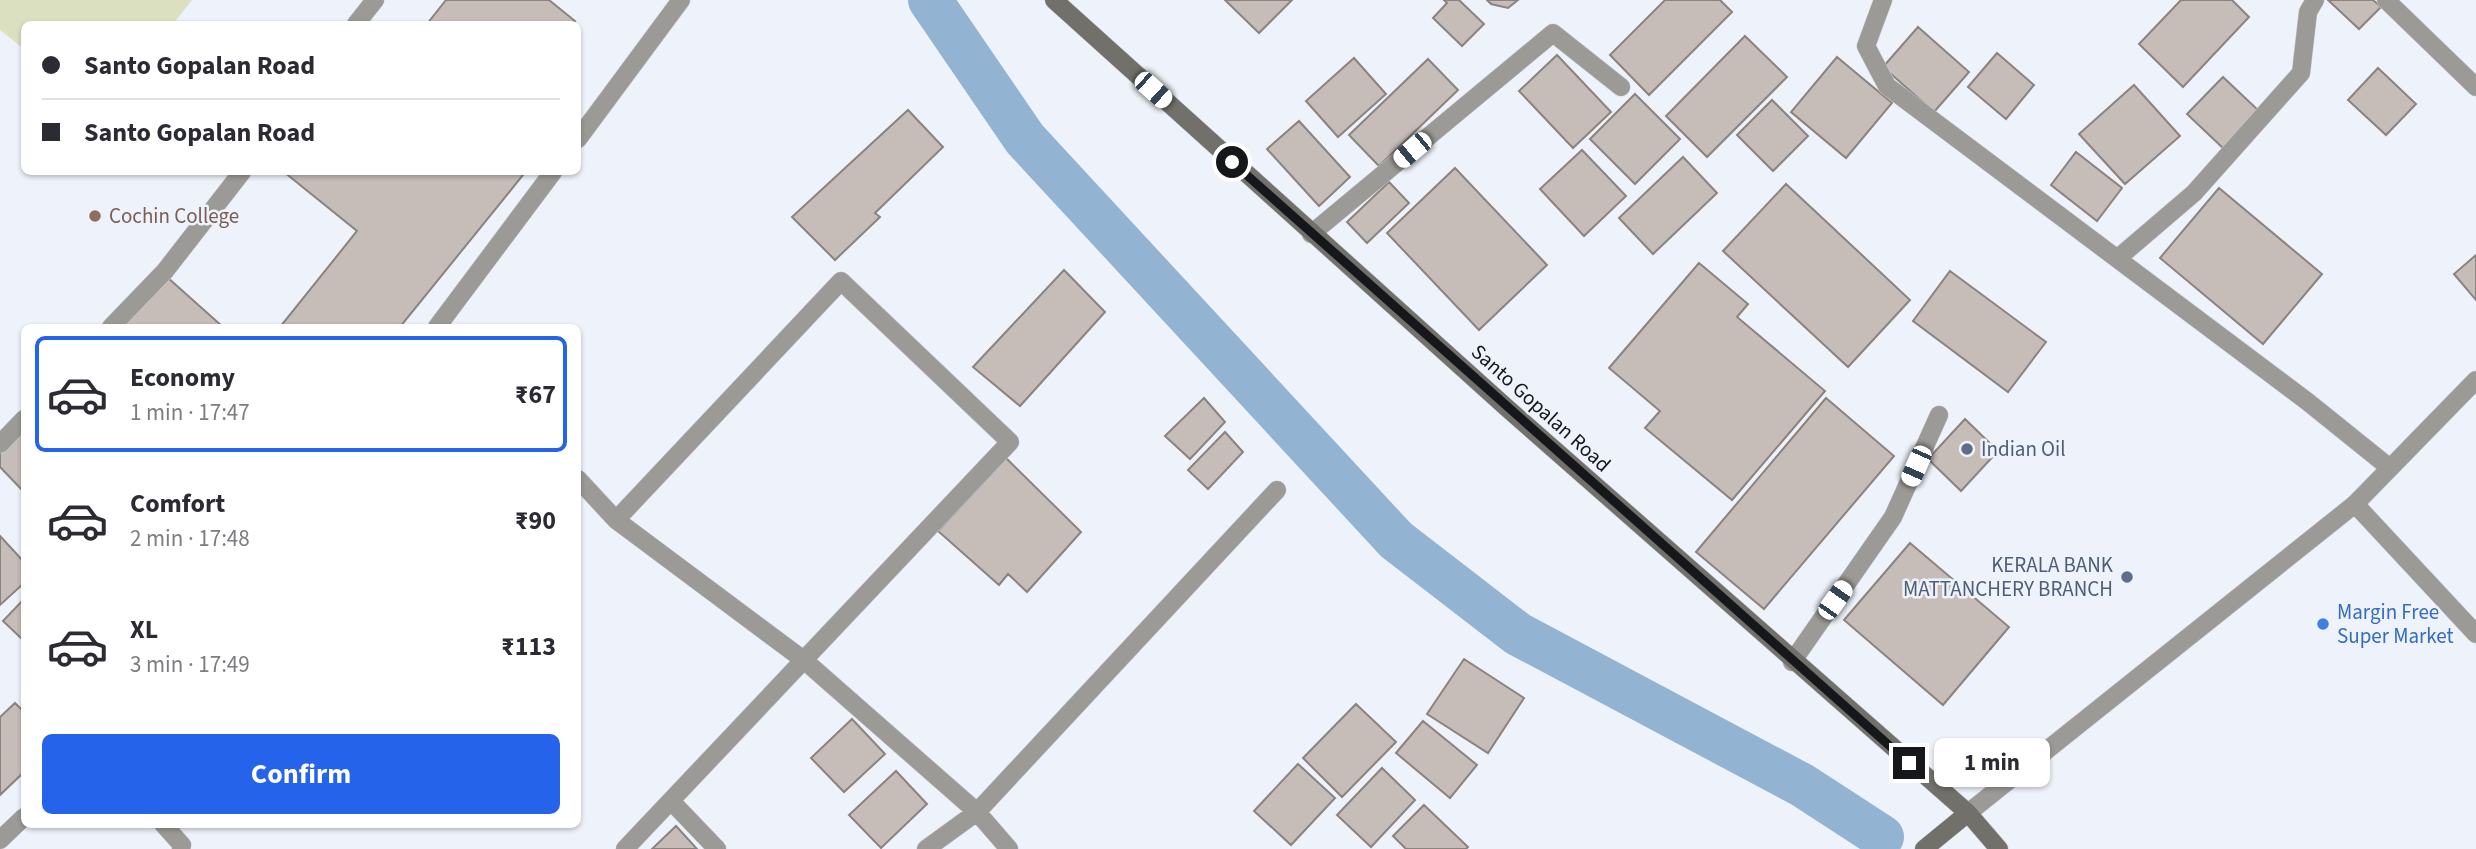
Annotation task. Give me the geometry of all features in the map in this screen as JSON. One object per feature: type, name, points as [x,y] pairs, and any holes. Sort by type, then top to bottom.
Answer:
[{"type":"main road","name":"Santo Gopalan Road","points":[[1054,0],[1792,662],[1968,813],[1999,849]]},
{"type":"main road","points":[[1924,849],[1968,813]]},
{"type":"street","points":[[358,21],[375,0]]},
{"type":"street","points":[[581,135],[681,0]]},
{"type":"street","points":[[1883,0],[1866,46],[1887,86],[2308,402],[2390,468]]},
{"type":"street","points":[[2118,258],[2194,193],[2301,74],[2308,12],[2315,0]]},
{"type":"street","points":[[2386,0],[2476,87]]},
{"type":"street","points":[[1311,233],[1553,33],[1621,87]]},
{"type":"street","points":[[114,324],[165,271],[240,175]]},
{"type":"street","points":[[439,324],[551,175]]},
{"type":"street","points":[[616,520],[841,281],[1010,442],[625,849]]},
{"type":"street","points":[[1968,813],[2355,504],[2476,380]]},
{"type":"street","points":[[1792,662],[1893,517],[1939,415]]},
{"type":"street","points":[[0,444],[21,421]]},
{"type":"street","points":[[581,482],[616,520],[805,661],[977,812],[1009,849]]},
{"type":"street","points":[[926,849],[977,812],[1277,490]]},
{"type":"street","points":[[2355,504],[2476,634]]},
{"type":"street","points":[[671,801],[717,849]]},
{"type":"street","points":[[0,841],[21,820]]},
{"type":"street","points":[[167,828],[182,845],[181,849]]},
{"type":"green space","points":[[0,0],[192,0],[175,21],[21,21],[21,47],[0,30]]},
{"type":"building","points":[[446,0],[549,0],[575,21],[429,21]]},
{"type":"building","points":[[1225,0],[1292,0],[1259,33]]},
{"type":"building","points":[[1444,0],[1459,0],[1484,24],[1462,46],[1433,18],[1447,3]]},
{"type":"building","points":[[1487,0],[1518,0],[1508,8],[1491,4]]},
{"type":"building","points":[[1665,0],[1720,0],[1732,12],[1649,95],[1610,55]]},
{"type":"building","points":[[2181,0],[2232,0],[2249,17],[2183,87],[2139,44]]},
{"type":"building","points":[[2328,0],[2373,0],[2381,7],[2359,29]]},
{"type":"building","points":[[1918,27],[1969,72],[1934,112],[1883,67]]},
{"type":"building","points":[[1745,36],[1787,77],[1707,157],[1666,116]]},
{"type":"building","points":[[1997,53],[2034,85],[2006,119],[1968,87]]},
{"type":"building","points":[[1557,55],[1611,112],[1573,148],[1519,91]]},
{"type":"building","points":[[1837,57],[1892,103],[1846,158],[1791,112]]},
{"type":"building","points":[[1354,58],[1386,94],[1338,137],[1306,101]]},
{"type":"building","points":[[1428,59],[1458,90],[1379,166],[1349,135]]},
{"type":"building","points":[[2378,68],[2416,104],[2386,135],[2348,100]]},
{"type":"building","points":[[2223,77],[2259,111],[2224,149],[2187,114]]},
{"type":"building","points":[[2134,85],[2180,136],[2125,184],[2079,134]]},
{"type":"building","points":[[1635,94],[1680,139],[1635,184],[1590,139]]},
{"type":"building","points":[[1772,100],[1808,136],[1773,171],[1737,135]]},
{"type":"building","points":[[908,110],[943,147],[875,213],[880,217],[835,260],[792,217]]},
{"type":"building","points":[[1299,121],[1350,177],[1319,206],[1267,149]]},
{"type":"building","points":[[1582,150],[1626,196],[1584,236],[1540,189]]},
{"type":"building","points":[[2076,152],[2122,188],[2097,221],[2051,185]]},
{"type":"building","points":[[1683,157],[1717,193],[1653,254],[1619,218]]},
{"type":"building","points":[[1455,168],[1547,265],[1479,330],[1387,233]]},
{"type":"building","points":[[288,175],[523,175],[402,324],[282,324],[357,231]]},
{"type":"building","points":[[1389,182],[1409,203],[1367,243],[1347,222]]},
{"type":"building","points":[[1786,184],[1910,300],[1848,367],[1723,251]]},
{"type":"building","points":[[2219,188],[2322,274],[2263,344],[2160,258]]},
{"type":"building","points":[[2476,255],[2476,300],[2454,274]]},
{"type":"building","points":[[1699,263],[1748,304],[1737,317],[1825,391],[1732,500],[1645,428],[1660,411],[1609,368]]},
{"type":"building","points":[[1064,270],[1105,312],[1020,406],[973,367]]},
{"type":"building","points":[[1950,271],[2046,342],[2008,392],[1913,321]]},
{"type":"building","points":[[167,277],[220,324],[125,324]]},
{"type":"building","points":[[1204,398],[1225,422],[1190,459],[1165,436]]},
{"type":"building","points":[[1826,398],[1894,456],[1764,609],[1696,552]]},
{"type":"building","points":[[1965,419],[1998,451],[1961,491],[1928,459]]},
{"type":"building","points":[[21,427],[21,489],[0,467],[0,448]]},
{"type":"building","points":[[1225,432],[1243,452],[1208,489],[1188,470]]},
{"type":"building","points":[[1006,458],[1081,532],[1027,592],[1008,574],[999,585],[938,531]]},
{"type":"building","points":[[0,536],[21,559],[21,586],[0,605]]},
{"type":"building","points":[[1910,543],[2009,627],[1943,705],[1844,620]]},
{"type":"building","points":[[21,602],[21,638],[3,621]]},
{"type":"building","points":[[1464,659],[1524,698],[1488,753],[1427,714]]},
{"type":"building","points":[[15,703],[21,709],[21,775],[0,795],[0,717]]},
{"type":"building","points":[[1356,704],[1396,742],[1342,797],[1303,758]]},
{"type":"building","points":[[852,719],[885,754],[844,792],[811,758]]},
{"type":"building","points":[[1423,721],[1477,765],[1450,798],[1396,753]]},
{"type":"building","points":[[1298,764],[1335,798],[1291,845],[1254,811]]},
{"type":"building","points":[[1382,768],[1415,800],[1371,847],[1337,815]]},
{"type":"building","points":[[896,771],[927,804],[881,848],[849,815]]},
{"type":"building","points":[[1424,805],[1468,847],[1466,849],[1406,849],[1393,836]]},
{"type":"building","points":[[676,826],[697,849],[652,849]]},
{"type":"waterway","points":[[930,0],[1025,139],[1396,540],[1518,634],[1802,785],[1882,837]]},
{"type":"place","name":"Cochin College","points":[[95,216]]},
{"type":"place","name":"Indian Oil","points":[[1967,449]]},
{"type":"place","name":"KERALA BANK MATTANCHERY BRANCH","points":[[2127,577]]},
{"type":"place","name":"Margin Free Super Market","points":[[2323,624]]},
{"type":"route","points":[[1232,162],[1792,662],[1909,763]]}]
